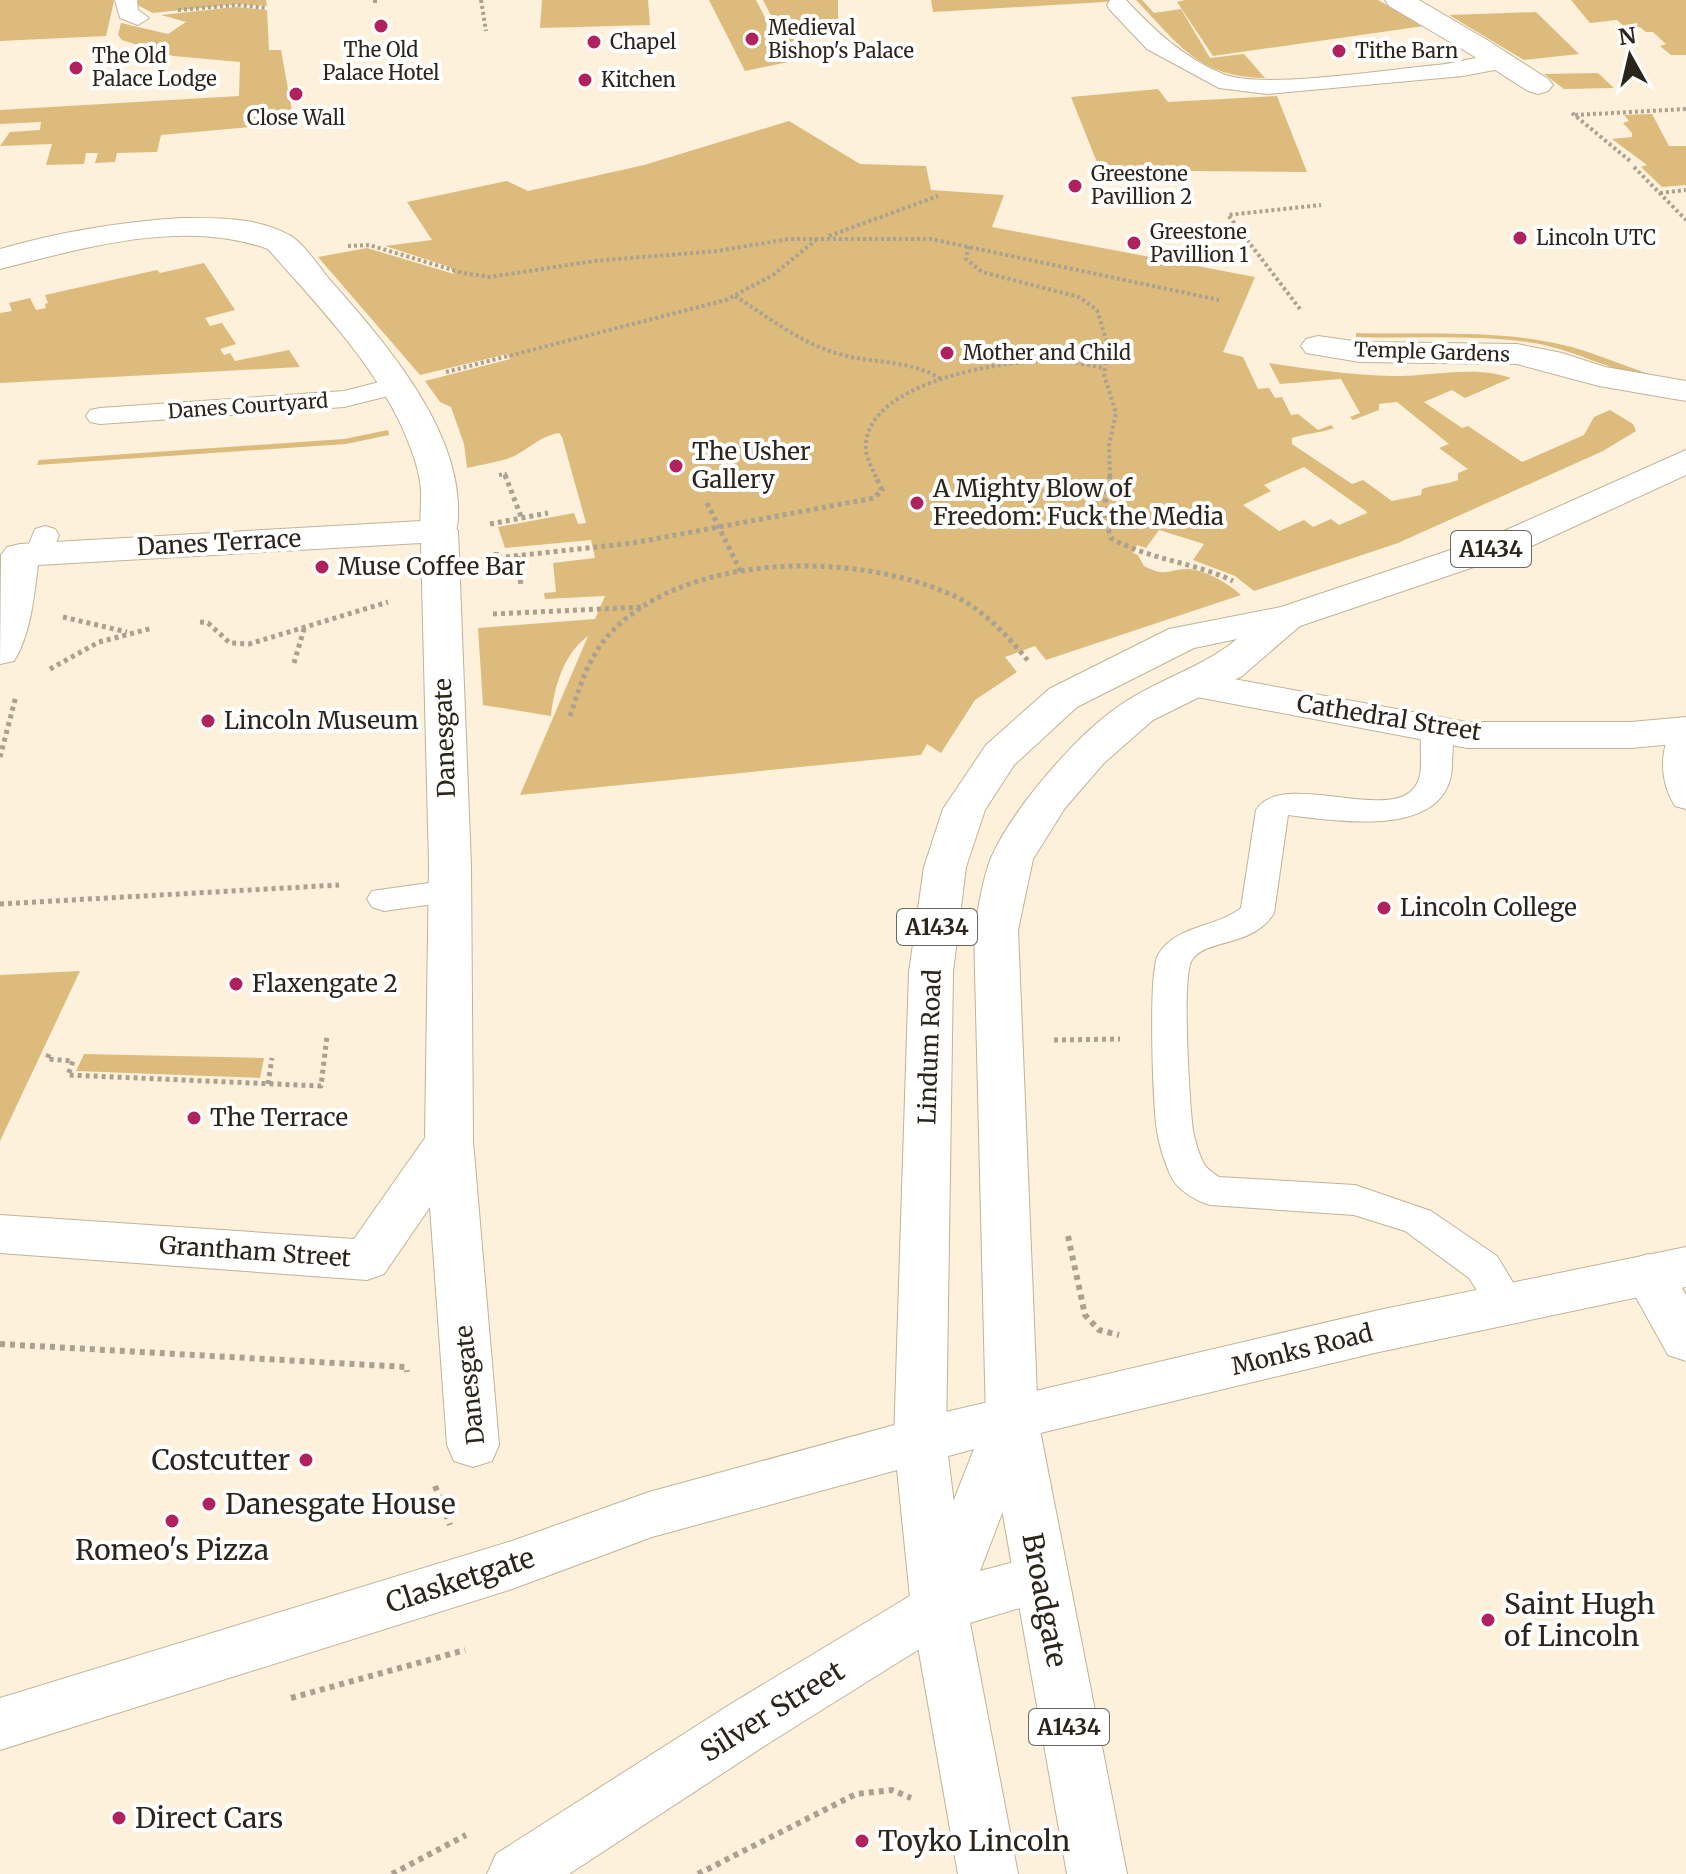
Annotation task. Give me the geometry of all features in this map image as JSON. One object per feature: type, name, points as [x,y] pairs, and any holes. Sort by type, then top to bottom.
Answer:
[{"type":"main road","points":[[1399,0],[1538,85]]},
{"type":"main road","name":"Danesgate","points":[[0,259],[35,248],[150,231],[198,227],[239,229],[267,235],[289,253],[395,386],[423,434],[437,475],[439,531],[421,608],[450,892],[449,1141],[473,1445]]},
{"type":"main road","points":[[0,233],[35,248]]},
{"type":"main road","name":"Temple Gardens","points":[[1318,346],[1360,352],[1517,354],[1550,360],[1599,376],[1686,391]]},
{"type":"main road","name":"Lindum Road","points":[[920,1440],[931,972],[945,867],[964,809],[1000,755],[1063,698],[1183,638],[1282,619],[1508,543],[1686,461]]},
{"type":"main road","name":"Danes Terrace","points":[[26,550],[439,531]]},
{"type":"main road","points":[[0,652],[26,550]]},
{"type":"main road","name":"Lindum Road","points":[[1012,1420],[996,930],[1012,859],[1050,798],[1090,753],[1139,711],[1228,667],[1282,619]]},
{"type":"main road","name":"Cathedral Street","points":[[1190,684],[1467,735],[1602,735],[1686,730]]},
{"type":"main road","name":"Grantham Street","points":[[0,1234],[367,1260],[449,1141]]},
{"type":"main road","points":[[1667,1270],[1686,1340]]},
{"type":"main road","name":"Monks Road","points":[[920,1440],[1379,1331],[1667,1270]]},
{"type":"main road","points":[[939,1607],[1012,1420]]},
{"type":"main road","name":"Broadgate","points":[[1012,1420],[1097,1874]]},
{"type":"main road","name":"A1434","points":[[920,1440],[939,1607],[988,1874]]},
{"type":"main road","name":"Clasketgate","points":[[0,1724],[512,1565],[649,1515],[920,1440]]},
{"type":"main road","name":"Silver Street","points":[[517,1874],[749,1724],[939,1607],[1041,1579]]},
{"type":"lane","points":[[1118,5],[1155,44],[1219,81],[1267,87],[1463,69],[1502,62]]},
{"type":"lane","name":"Danes Courtyard","points":[[100,416],[344,399],[395,386]]},
{"type":"lane","points":[[1437,729],[1436,778],[1422,799],[1403,809],[1323,808],[1282,803],[1272,810],[1257,913],[1240,927],[1186,945],[1173,959],[1169,991],[1175,1132],[1187,1172],[1210,1191],[1355,1200],[1418,1221],[1483,1267],[1507,1304]]},
{"type":"lane","points":[[1686,730],[1677,764],[1686,798]]},
{"type":"lane","points":[[384,899],[450,892]]},
{"type":"path","points":[[481,0],[486,31]]},
{"type":"path","points":[[132,9],[237,5],[267,8]]},
{"type":"path","points":[[1574,115],[1686,109]]},
{"type":"path","points":[[1600,137],[1630,161]]},
{"type":"path","points":[[1634,167],[1686,220]]},
{"type":"path","points":[[1660,193],[1686,190]]},
{"type":"path","points":[[433,376],[735,296],[773,275],[806,245],[938,196]]},
{"type":"path","points":[[1301,310],[1228,215],[1321,205]]},
{"type":"path","points":[[353,245],[369,245],[455,271],[490,277],[594,261],[717,251],[758,242],[822,238],[931,239],[1219,300]]},
{"type":"path","points":[[968,246],[966,259],[982,272],[1093,304],[1108,345],[1104,368],[1116,413],[1109,445],[1110,487],[1103,513],[1111,538],[1126,547],[1228,579],[1282,619]]},
{"type":"path","points":[[735,296],[789,332],[826,349],[917,366],[941,379]]},
{"type":"path","points":[[493,539],[496,558],[602,548],[878,497],[881,486],[866,448],[870,430],[897,399],[941,379],[996,365],[1044,361],[1104,368]]},
{"type":"path","points":[[499,475],[505,474],[522,519]]},
{"type":"path","points":[[707,503],[741,572]]},
{"type":"path","points":[[496,523],[548,513]]},
{"type":"path","points":[[518,556],[521,587]]},
{"type":"path","points":[[570,716],[577,680],[586,663],[612,631],[644,607],[693,583],[761,567],[824,564],[877,571],[927,584],[961,600],[1005,632],[1063,698]]},
{"type":"path","points":[[200,622],[208,623],[230,643],[249,644],[304,628],[421,608],[644,607]]},
{"type":"path","points":[[74,620],[128,632]]},
{"type":"path","points":[[46,672],[77,651],[128,632],[153,628]]},
{"type":"path","points":[[294,663],[304,628]]},
{"type":"path","points":[[0,757],[17,693]]},
{"type":"path","points":[[0,904],[383,882],[384,899]]},
{"type":"path","points":[[49,1054],[47,1059],[73,1061],[68,1075],[321,1086],[327,1036]]},
{"type":"path","points":[[1051,1040],[1171,1038]]},
{"type":"path","points":[[268,1084],[272,1058]]},
{"type":"path","points":[[0,1344],[406,1367],[409,1382]]},
{"type":"path","points":[[431,1470],[455,1539]]},
{"type":"path","points":[[698,1874],[856,1794],[880,1789],[902,1791],[918,1804]]},
{"type":"shaded area","points":[[0,0],[114,1],[106,36],[0,41]]},
{"type":"shaded area","points":[[137,0],[266,0],[267,6],[237,4],[153,13],[139,6]]},
{"type":"shaded area","points":[[542,0],[648,0],[650,25],[540,28]]},
{"type":"shaded area","points":[[709,0],[756,0],[788,62],[745,71]]},
{"type":"shaded area","points":[[763,0],[838,0],[838,32],[785,43]]},
{"type":"shaded area","points":[[931,0],[1120,0],[1121,1],[933,12]]},
{"type":"shaded area","points":[[1136,0],[1142,0],[1154,13],[1181,9],[1210,58],[1244,54],[1265,78],[1242,76],[1205,64],[1177,43]]},
{"type":"shaded area","points":[[1378,0],[1424,26],[1213,56],[1177,2]]},
{"type":"shaded area","points":[[1571,0],[1686,0],[1686,55],[1671,55],[1660,46],[1666,44],[1653,32],[1646,32],[1640,27],[1627,29],[1617,20],[1590,23]]},
{"type":"shaded area","points":[[236,7],[267,10],[269,50],[281,50],[294,123],[161,135],[157,152],[117,153],[115,162],[95,163],[98,153],[86,153],[84,164],[46,165],[52,144],[0,146],[10,132],[40,130],[41,122],[0,124],[0,110],[239,96],[240,62],[173,56],[122,40],[118,35],[121,23],[168,34],[186,22],[161,15]]},
{"type":"shaded area","points":[[1536,12],[1579,54],[1524,60],[1449,15]]},
{"type":"shaded area","points":[[1598,73],[1614,88],[1564,89],[1544,74]]},
{"type":"shaded area","points":[[1158,89],[1168,102],[1277,96],[1307,172],[1100,170],[1071,97]]},
{"type":"shaded area","points":[[1652,114],[1669,146],[1686,146],[1686,185],[1662,187],[1641,167],[1647,165],[1612,139],[1632,137],[1623,123],[1629,121],[1624,115]]},
{"type":"shaded area","points":[[789,121],[860,164],[926,166],[931,190],[1004,195],[992,227],[1255,277],[1223,352],[1243,357],[1258,389],[1269,388],[1275,398],[1282,397],[1291,415],[1298,414],[1318,430],[1331,425],[1334,428],[1292,438],[1292,444],[1352,484],[1363,480],[1392,501],[1421,495],[1422,489],[1458,480],[1458,473],[1468,469],[1439,448],[1449,444],[1397,402],[1379,404],[1379,410],[1353,420],[1350,417],[1360,413],[1341,379],[1280,384],[1269,363],[1378,375],[1483,372],[1511,378],[1465,398],[1452,390],[1424,402],[1462,428],[1468,426],[1522,462],[1584,435],[1594,417],[1610,410],[1633,424],[1636,431],[1603,451],[1398,543],[1254,591],[1235,576],[1193,560],[1204,544],[1159,530],[1146,548],[1137,545],[1133,553],[1138,555],[1144,566],[1163,572],[1188,569],[1202,572],[1224,582],[1241,595],[1046,660],[1035,646],[1005,657],[1017,672],[975,700],[941,753],[927,744],[921,755],[520,795],[588,636],[567,661],[551,716],[483,705],[478,628],[595,619],[605,596],[545,599],[544,593],[556,592],[553,563],[595,558],[591,540],[505,548],[498,527],[574,513],[578,524],[586,523],[562,437],[559,433],[553,434],[512,457],[467,468],[464,444],[451,407],[440,402],[425,381],[510,359],[507,354],[420,375],[318,257],[367,248],[454,274],[450,267],[385,246],[432,240],[407,202],[507,181],[528,191],[644,165]],"holes":[[[1304,467],[1367,512],[1339,525],[1331,519],[1313,527],[1304,520],[1279,531],[1243,505],[1271,491],[1264,485]]]},
{"type":"shaded area","points":[[204,263],[235,310],[205,318],[210,326],[222,323],[236,344],[220,349],[224,355],[230,353],[235,361],[289,350],[300,367],[0,383],[0,313],[12,311],[9,303],[30,298],[36,310],[46,308],[45,295],[157,270],[160,273]]},
{"type":"shaded area","points":[[1356,333],[1483,334],[1534,339],[1584,351],[1658,377],[1627,372],[1534,343],[1468,338],[1356,337]]},
{"type":"shaded area","points":[[388,430],[389,435],[346,444],[37,465],[39,460],[344,439]]},
{"type":"shaded area","points":[[80,971],[0,1141],[0,975]]},
{"type":"shaded area","points":[[84,1054],[264,1058],[260,1078],[76,1071]]},
{"type":"place","name":"The Old Palace Hotel","points":[[381,26]]},
{"type":"place","name":"Medieval Bishop's Palace","points":[[752,39]]},
{"type":"place","name":"Chapel","points":[[594,42]]},
{"type":"place","name":"Tithe Barn","points":[[1339,51]]},
{"type":"place","name":"The Old Palace Lodge","points":[[76,68]]},
{"type":"place","name":"Kitchen","points":[[585,80]]},
{"type":"place","name":"Close Wall","points":[[296,94]]},
{"type":"place","name":"Greestone Pavillion 2","points":[[1075,186]]},
{"type":"place","name":"Lincoln UTC","points":[[1520,238]]},
{"type":"place","name":"Greestone Pavillion 1","points":[[1134,243]]},
{"type":"place","name":"Mother and Child","points":[[947,353]]},
{"type":"place","name":"The Usher Gallery","points":[[676,466]]},
{"type":"place","name":"A Mighty Blow of Freedom: Fuck the Media","points":[[917,503]]},
{"type":"place","name":"Muse Coffee Bar","points":[[322,567]]},
{"type":"place","name":"Lincoln Museum","points":[[208,721]]},
{"type":"place","name":"Lincoln College","points":[[1384,908]]},
{"type":"place","name":"Flaxengate 2","points":[[236,984]]},
{"type":"place","name":"The Terrace","points":[[194,1118]]},
{"type":"place","name":"Costcutter","points":[[306,1460]]},
{"type":"place","name":"Danesgate House","points":[[209,1504]]},
{"type":"place","name":"Romeo's Pizza","points":[[172,1521]]},
{"type":"place","name":"Saint Hugh of Lincoln","points":[[1488,1620]]},
{"type":"place","name":"Direct Cars","points":[[119,1818]]},
{"type":"place","name":"Toyko Lincoln","points":[[862,1841]]}]
